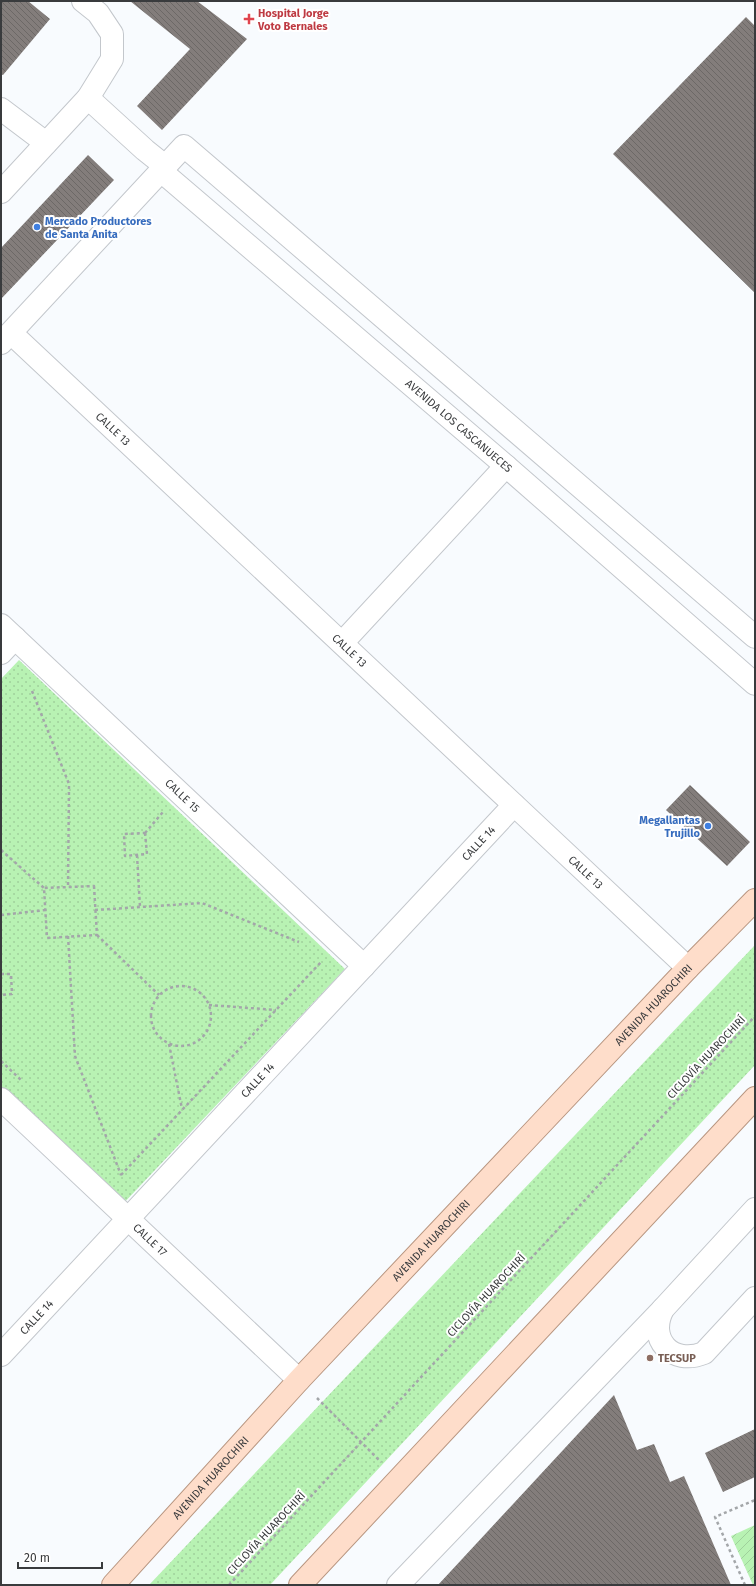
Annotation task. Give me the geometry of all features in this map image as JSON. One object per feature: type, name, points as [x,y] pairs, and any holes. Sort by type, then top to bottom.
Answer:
[{"type":"main road","name":"AVENIDA HUAROCHIRI","points":[[113,1585],[299,1380],[688,968],[755,900]]},
{"type":"main road","points":[[300,1585],[755,1098]]},
{"type":"street","points":[[1,192],[88,98],[112,59],[112,34],[98,13],[83,1]]},
{"type":"street","name":"AVENIDA LOS CASCANUECES","points":[[88,98],[163,168],[268,262],[506,466],[755,684]]},
{"type":"street","points":[[1,109],[46,143]]},
{"type":"street","points":[[6,338],[184,146],[755,637]]},
{"type":"street","points":[[268,262],[290,238]]},
{"type":"street","points":[[370,350],[390,324]]},
{"type":"street","name":"CALLE 13","points":[[6,338],[342,644],[688,968]]},
{"type":"street","points":[[342,644],[506,466]]},
{"type":"street","points":[[685,623],[709,597]]},
{"type":"street","name":"CALLE 15","points":[[6,639],[364,966]]},
{"type":"street","name":"CALLE 14","points":[[1,1355],[514,805]]},
{"type":"street","name":"CALLE 17","points":[[1,1099],[299,1380]]},
{"type":"street","points":[[398,1585],[663,1309],[755,1209]]},
{"type":"street","points":[[663,1309],[657,1326],[658,1333],[666,1349],[685,1357],[696,1356],[704,1353],[710,1348],[755,1298]]},
{"type":"path","points":[[31,689],[69,784],[68,887]]},
{"type":"path","points":[[145,833],[124,834],[125,856],[146,854],[145,833],[165,810]]},
{"type":"path","points":[[1,850],[44,888],[47,938],[97,935]]},
{"type":"path","points":[[137,855],[140,907]]},
{"type":"path","points":[[44,888],[94,886],[97,935],[159,995]]},
{"type":"path","points":[[95,910],[202,903],[301,942]]},
{"type":"path","points":[[1,915],[46,910]]},
{"type":"path","points":[[68,936],[75,1056],[121,1175],[324,959]]},
{"type":"path","points":[[1,974],[11,974],[12,994],[1,994]]},
{"type":"path","points":[[177,986],[187,986],[196,990],[204,997],[209,1005],[211,1016],[210,1025],[202,1038],[189,1045],[179,1046],[170,1044],[162,1039],[155,1031],[151,1013],[154,1003],[159,995],[167,990],[177,986]]},
{"type":"path","points":[[209,1005],[276,1010]]},
{"type":"path","name":"CICLOVÍA HUAROCHIRÍ","points":[[229,1585],[755,1016]]},
{"type":"path","points":[[170,1044],[182,1110]]},
{"type":"path","points":[[299,1380],[398,1480]]},
{"type":"path","points":[[745,1585],[715,1517],[755,1500]]},
{"type":"green space","points":[[19,660],[345,969],[121,1206],[1,1089],[1,679]]},
{"type":"green space","points":[[755,945],[755,1065],[270,1585],[149,1585]]},
{"type":"green space","points":[[755,1525],[755,1585],[753,1585],[731,1536]]},
{"type":"building","points":[[1,1],[28,1],[50,19],[3,75],[1,74]]},
{"type":"building","points":[[130,1],[197,1],[247,39],[162,130],[137,106],[190,49]]},
{"type":"building","points":[[746,17],[755,26],[755,293],[613,154]]},
{"type":"building","points":[[88,155],[114,180],[1,299],[1,248]]},
{"type":"building","name":"Megallantas Trujillo","points":[[690,785],[750,842],[727,866],[666,810]]},
{"type":"building","points":[[614,1395],[637,1450],[654,1444],[670,1482],[684,1476],[731,1585],[438,1585]]},
{"type":"building","points":[[755,1429],[755,1477],[723,1492],[705,1453]]},
{"type":"place","name":"Hospital Jorge Voto Bernales","points":[[249,19]]},
{"type":"place","name":"Mercado Productores de Santa Anita","points":[[37,227]]},
{"type":"place","name":"Megallantas Trujillo","points":[[708,826]]},
{"type":"place","name":"TECSUP","points":[[650,1358]]}]
